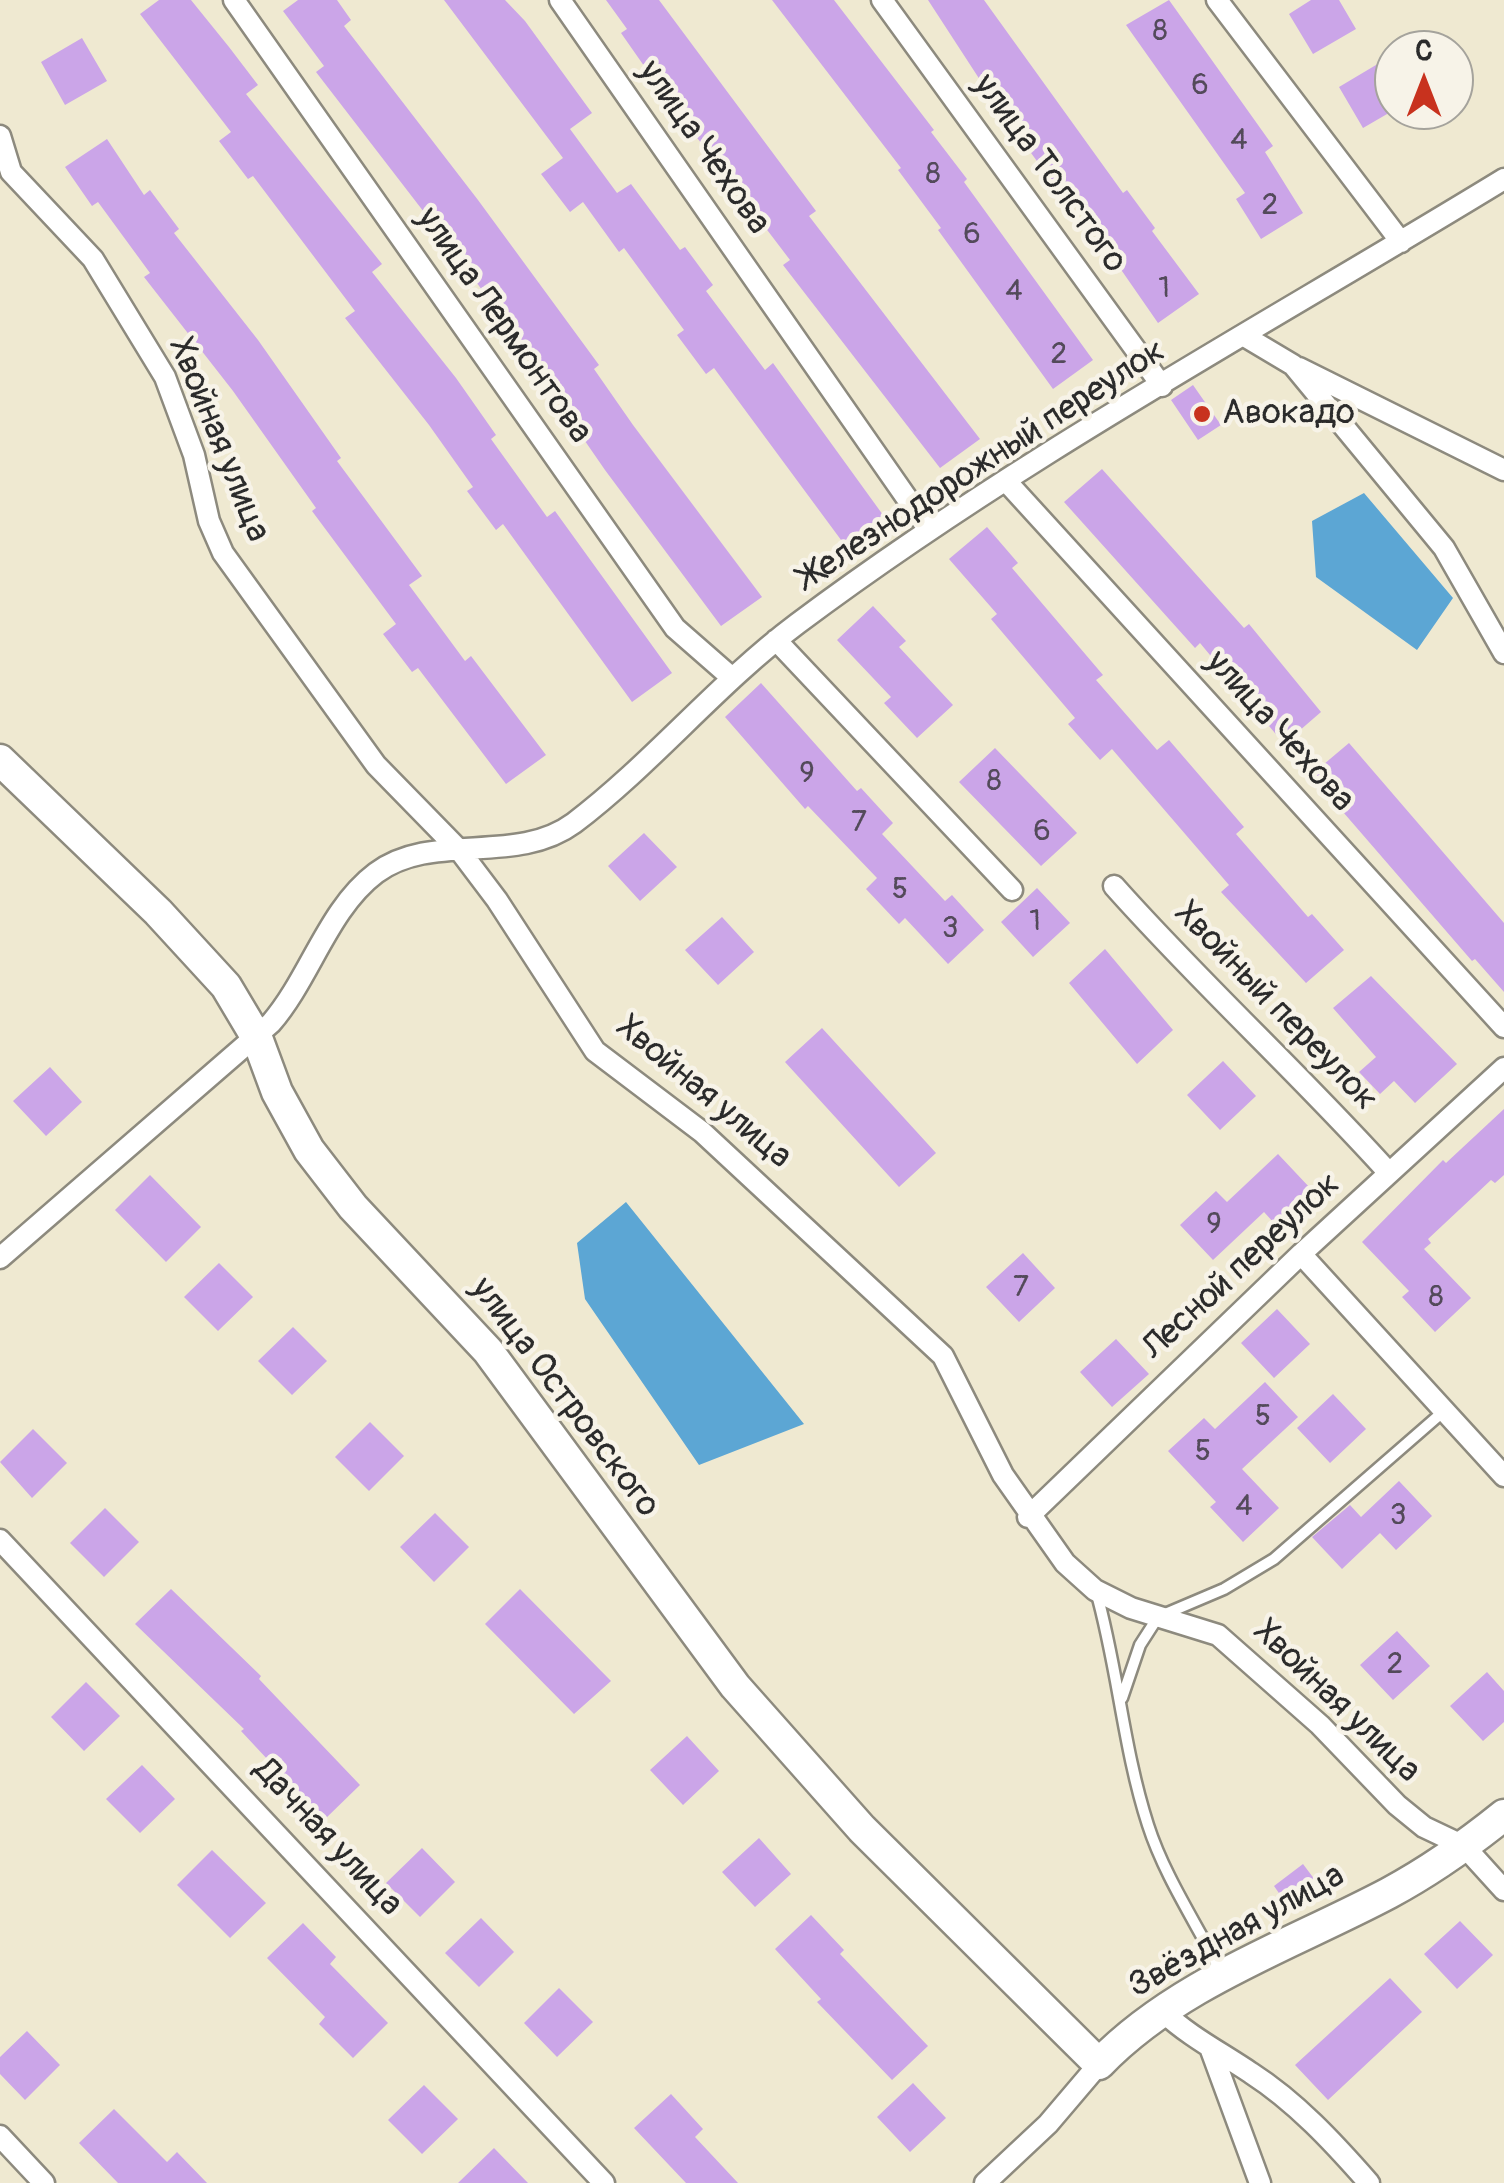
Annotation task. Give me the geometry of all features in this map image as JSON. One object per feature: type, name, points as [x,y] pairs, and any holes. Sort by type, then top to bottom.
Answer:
[{"type":"street","name":"улица Лермонтова","points":[[234,0],[676,628],[730,678]]},
{"type":"street","name":"улица Чехова","points":[[560,0],[929,530]]},
{"type":"street","name":"улица Толстого","points":[[882,0],[1162,386]]},
{"type":"street","points":[[1217,0],[1400,242]]},
{"type":"street","name":"Хвойная улица","points":[[0,136],[11,172],[93,259],[165,377],[194,456],[209,521],[224,553],[376,765],[460,851],[554,983],[595,1052],[702,1132],[943,1356],[1028,1517],[1065,1563],[1096,1590],[1218,1635],[1320,1725],[1397,1805],[1424,1828],[1464,1846]]},
{"type":"street","name":"Железнодорожный переулок","points":[[0,1258],[86,1179],[257,1038],[286,1006],[362,885],[397,861],[512,846],[570,826],[776,640],[929,530],[1400,242],[1501,187]]},
{"type":"street","points":[[1246,337],[1293,365],[1504,470]]},
{"type":"street","points":[[1293,365],[1444,548],[1504,654]]},
{"type":"street","name":"улица Чехова","points":[[1006,481],[1504,1027]]},
{"type":"street","points":[[776,640],[1012,890]]},
{"type":"street","name":"улица Островского","points":[[0,760],[182,936],[226,986],[257,1038],[277,1092],[320,1165],[488,1351],[735,1686],[888,1856],[1098,2064]]},
{"type":"street","name":"Хвойный переулок","points":[[1114,886],[1188,968],[1275,1049],[1389,1173]]},
{"type":"street","name":"Лесной переулок","points":[[1028,1517],[1300,1254],[1504,1068]]},
{"type":"street","points":[[1300,1254],[1504,1476]]},
{"type":"street","name":"Дачная улица","points":[[0,1540],[604,2183]]},
{"type":"street","name":"Звёздная улица","points":[[985,2183],[1048,2124],[1126,2037],[1224,1976],[1391,1892],[1464,1846],[1504,1815]]},
{"type":"street","points":[[1464,1846],[1504,1890]]},
{"type":"street","points":[[1162,2012],[1211,2050],[1282,2096],[1315,2124],[1369,2183]]},
{"type":"street","points":[[1211,2050],[1260,2183]]},
{"type":"street","points":[[0,2137],[44,2183]]},
{"type":"lane","points":[[1122,1698],[1140,1645],[1158,1616],[1224,1589],[1274,1558],[1444,1411]]},
{"type":"lane","points":[[1096,1590],[1122,1698],[1130,1764],[1148,1827],[1224,1976]]},
{"type":"water","points":[[1364,493],[1453,598],[1417,650],[1316,577],[1312,521]]},
{"type":"water","points":[[626,1202],[804,1424],[699,1465],[585,1299],[577,1243]]},
{"type":"building","points":[[159,0],[191,0],[258,85],[246,94],[382,264],[372,272],[456,378],[496,435],[491,439],[547,517],[555,511],[672,673],[632,702],[503,524],[496,530],[467,491],[473,487],[345,318],[355,311],[253,176],[248,179],[219,141],[231,132],[140,14]]},
{"type":"building","points":[[298,0],[337,0],[351,20],[344,26],[599,365],[594,369],[633,425],[762,597],[721,626],[605,470],[567,415],[571,412],[447,242],[316,72],[324,66],[283,11]]},
{"type":"building","points":[[444,0],[505,0],[525,21],[592,113],[570,129],[617,193],[631,184],[680,250],[685,247],[713,285],[706,291],[765,370],[773,363],[883,515],[844,544],[714,368],[706,374],[677,335],[684,330],[624,248],[619,252],[583,202],[570,212],[541,174],[563,158]]},
{"type":"building","points":[[606,0],[659,0],[816,211],[809,216],[980,439],[940,468],[783,265],[790,260],[663,93],[621,33],[627,29]]},
{"type":"building","points":[[772,0],[834,0],[934,130],[931,132],[967,179],[964,182],[1093,360],[1053,389],[938,230],[941,228],[898,170],[901,168]]},
{"type":"building","points":[[928,0],[984,0],[1123,193],[1127,190],[1155,228],[1152,231],[1199,294],[1158,323],[1070,196],[1065,200],[995,103]]},
{"type":"building","points":[[1169,0],[1273,146],[1265,152],[1303,213],[1261,239],[1236,199],[1245,193],[1126,25]]},
{"type":"building","points":[[1311,0],[1339,0],[1356,29],[1313,54],[1289,14]]},
{"type":"building","points":[[82,38],[107,81],[65,105],[41,62]]},
{"type":"building","points":[[1374,66],[1374,122],[1363,128],[1339,87]]},
{"type":"building","points":[[107,139],[144,195],[150,190],[179,229],[174,233],[258,340],[341,458],[337,461],[422,576],[409,585],[465,661],[471,656],[546,755],[506,784],[418,668],[412,672],[383,634],[396,624],[312,511],[316,508],[233,391],[144,277],[150,273],[98,202],[92,206],[65,167]]},
{"type":"building","points":[[1193,385],[1221,425],[1198,440],[1171,400]]},
{"type":"building","points":[[1102,469],[1244,628],[1249,624],[1321,712],[1284,744],[1200,643],[1195,648],[1064,502]]},
{"type":"building","points":[[987,527],[1018,563],[1012,568],[1103,675],[1096,680],[1157,750],[1169,740],[1244,827],[1236,834],[1308,917],[1312,914],[1344,950],[1306,983],[1221,892],[1229,885],[1112,749],[1100,760],[1068,724],[1075,718],[991,619],[997,614],[949,559]]},
{"type":"building","points":[[873,606],[906,641],[899,647],[953,705],[917,738],[884,703],[891,697],[837,640]]},
{"type":"building","points":[[761,683],[857,791],[861,788],[893,823],[882,834],[945,901],[952,895],[984,930],[948,964],[905,918],[899,924],[866,889],[877,878],[808,806],[805,809],[725,717]]},
{"type":"building","points":[[1349,743],[1504,923],[1504,992],[1475,959],[1472,961],[1311,775]]},
{"type":"building","points":[[995,748],[1077,833],[1041,866],[959,782]]},
{"type":"building","points":[[644,833],[677,867],[640,901],[608,866]]},
{"type":"building","points":[[1037,888],[1070,923],[1033,957],[1001,922]]},
{"type":"building","points":[[722,917],[754,952],[718,985],[685,950]]},
{"type":"building","points":[[1105,949],[1173,1030],[1137,1064],[1069,983]]},
{"type":"building","points":[[1371,976],[1457,1064],[1415,1103],[1394,1081],[1380,1094],[1359,1072],[1376,1057],[1333,1008]]},
{"type":"building","points":[[822,1028],[936,1153],[899,1187],[785,1062]]},
{"type":"building","points":[[1223,1061],[1256,1096],[1220,1130],[1187,1095]]},
{"type":"building","points":[[50,1067],[82,1102],[46,1136],[13,1101]]},
{"type":"building","points":[[1504,1109],[1504,1175],[1495,1183],[1491,1180],[1428,1239],[1431,1243],[1424,1249],[1471,1298],[1435,1332],[1402,1297],[1409,1291],[1362,1242],[1443,1160],[1446,1163]]},
{"type":"building","points":[[1278,1154],[1311,1189],[1274,1223],[1264,1212],[1213,1260],[1180,1225],[1216,1191],[1227,1202]]},
{"type":"building","points":[[150,1175],[201,1227],[166,1262],[115,1210]]},
{"type":"building","points":[[1023,1253],[1055,1288],[1019,1322],[986,1287]]},
{"type":"building","points":[[219,1263],[253,1297],[218,1331],[184,1297]]},
{"type":"building","points":[[1277,1309],[1310,1344],[1274,1378],[1241,1343]]},
{"type":"building","points":[[293,1327],[327,1361],[292,1395],[258,1361]]},
{"type":"building","points":[[1116,1339],[1149,1374],[1112,1407],[1080,1372]]},
{"type":"building","points":[[1265,1382],[1298,1417],[1242,1469],[1279,1508],[1243,1542],[1210,1507],[1216,1502],[1168,1451],[1204,1418],[1215,1429]]},
{"type":"building","points":[[1333,1394],[1366,1429],[1330,1463],[1297,1428]]},
{"type":"building","points":[[370,1422],[404,1456],[369,1491],[335,1457]]},
{"type":"building","points":[[33,1429],[67,1463],[32,1498],[0,1462]]},
{"type":"building","points":[[1399,1481],[1432,1516],[1396,1550],[1380,1533],[1342,1569],[1312,1537],[1350,1505],[1361,1517]]},
{"type":"building","points":[[105,1508],[139,1542],[104,1577],[70,1543]]},
{"type":"building","points":[[435,1513],[469,1547],[434,1582],[400,1547]]},
{"type":"building","points":[[171,1589],[261,1676],[259,1679],[360,1785],[324,1820],[241,1731],[244,1729],[135,1624]]},
{"type":"building","points":[[520,1589],[611,1681],[574,1714],[485,1624]]},
{"type":"building","points":[[1397,1631],[1430,1666],[1393,1700],[1360,1665]]},
{"type":"building","points":[[1487,1672],[1504,1691],[1504,1722],[1483,1741],[1450,1706]]},
{"type":"building","points":[[86,1682],[120,1716],[84,1751],[51,1717]]},
{"type":"building","points":[[687,1736],[719,1771],[683,1805],[650,1770]]},
{"type":"building","points":[[142,1765],[175,1799],[140,1833],[106,1799]]},
{"type":"building","points":[[759,1838],[791,1874],[755,1907],[722,1872]]},
{"type":"building","points":[[422,1848],[455,1882],[420,1917],[386,1883]]},
{"type":"building","points":[[212,1850],[266,1903],[230,1938],[177,1885]]},
{"type":"building","points":[[1303,1864],[1318,1884],[1288,1906],[1274,1886]]},
{"type":"building","points":[[811,1915],[844,1950],[840,1954],[928,2046],[892,2080],[817,2002],[821,1999],[775,1949]]},
{"type":"building","points":[[481,1918],[514,1952],[479,1987],[445,1953]]},
{"type":"building","points":[[1460,1921],[1493,1955],[1457,1989],[1424,1954]]},
{"type":"building","points":[[303,1923],[336,1957],[330,1964],[388,2023],[353,2058],[319,2024],[325,2017],[267,1958]]},
{"type":"building","points":[[1390,1978],[1422,2012],[1328,2100],[1295,2065]]},
{"type":"building","points":[[559,1988],[593,2022],[557,2057],[524,2023]]},
{"type":"building","points":[[27,2031],[60,2065],[25,2100],[0,2074],[0,2057]]},
{"type":"building","points":[[913,2083],[946,2118],[910,2152],[877,2117]]},
{"type":"building","points":[[424,2085],[458,2119],[422,2154],[388,2120]]},
{"type":"building","points":[[671,2094],[703,2129],[695,2137],[738,2183],[686,2183],[634,2128]]},
{"type":"building","points":[[114,2109],[167,2162],[177,2152],[207,2183],[118,2183],[79,2143]]},
{"type":"building","points":[[494,2148],[528,2183],[458,2183]]},
{"type":"place","name":"Авокадо","points":[[1202,414]]}]
